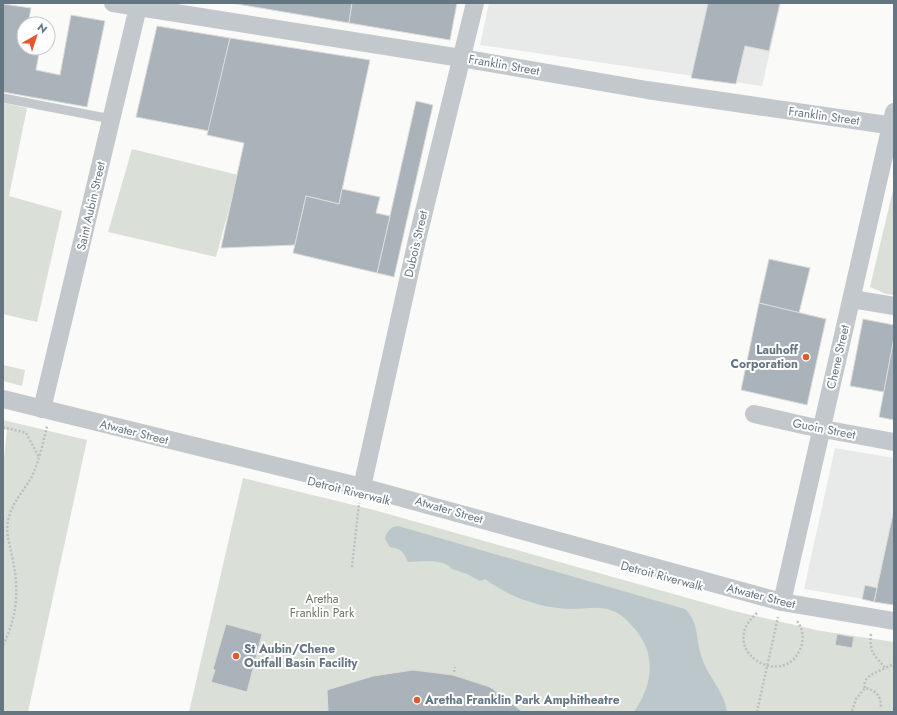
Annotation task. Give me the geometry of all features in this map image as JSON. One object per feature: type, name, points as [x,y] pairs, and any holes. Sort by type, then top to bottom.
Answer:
[{"type":"street","name":"Franklin Street","points":[[113,3],[139,5],[647,90],[893,121]]},
{"type":"street","name":"Dubois Street","points":[[358,497],[417,240],[474,3]]},
{"type":"street","name":"Saint Aubin Street","points":[[41,416],[139,5]]},
{"type":"street","name":"Chene Street","points":[[776,608],[821,429],[893,121]]},
{"type":"street","points":[[852,299],[894,306]]},
{"type":"street","name":"Atwater Street","points":[[3,399],[41,416],[358,497],[776,608],[894,621]]},
{"type":"street","name":"Guoin Street","points":[[754,414],[821,429],[894,442]]},
{"type":"lane","points":[[3,98],[112,119]]},
{"type":"path","points":[[41,416],[47,426],[55,428]]},
{"type":"path","points":[[3,645],[14,617],[17,600],[14,566],[7,522],[14,505],[32,475],[39,457],[47,426]]},
{"type":"path","points":[[3,427],[26,433],[39,457]]},
{"type":"path","name":"Detroit Riverwalk","points":[[358,497],[366,504]]},
{"type":"path","points":[[352,567],[358,497]]},
{"type":"path","points":[[757,712],[779,616],[776,608]]},
{"type":"path","points":[[752,610],[759,611],[749,620],[745,629],[744,639],[746,648],[751,657],[759,663],[767,666],[786,664],[794,658],[799,651],[802,642],[802,633],[797,620]]},
{"type":"path","points":[[874,618],[870,644],[872,651],[885,668]]},
{"type":"path","points":[[852,711],[856,699],[865,688],[865,681],[867,677],[894,664]]},
{"type":"path","points":[[454,672],[455,667]]},
{"type":"path","points":[[865,688],[875,691],[879,695],[881,708]]},
{"type":"shaded area","points":[[489,3],[781,3],[762,86],[480,45]]},
{"type":"shaded area","points":[[835,448],[894,458],[894,604],[804,589]]},
{"type":"shaded area","points":[[398,526],[685,609],[693,619],[702,658],[708,672],[720,691],[726,705],[727,712],[634,712],[645,691],[650,670],[649,659],[641,638],[632,625],[622,616],[616,612],[603,608],[570,609],[536,604],[504,591],[485,579],[480,581],[467,574],[452,569],[443,563],[432,561],[408,562],[402,551],[390,547],[385,539],[389,530]]},
{"type":"green space","points":[[3,103],[27,108],[9,196],[62,211],[37,322],[3,314]]},
{"type":"green space","points":[[132,149],[238,175],[216,257],[108,232]]},
{"type":"green space","points":[[894,186],[894,295],[886,294],[870,287]]},
{"type":"green space","points":[[3,365],[25,370],[22,386],[3,381]]},
{"type":"green space","points":[[3,420],[87,440],[28,712],[3,712],[3,467],[7,430],[3,429]]},
{"type":"green space","name":"Aretha Franklin Park","points":[[243,478],[374,510],[734,611],[821,631],[894,642],[894,712],[189,712]]},
{"type":"building","points":[[231,3],[352,3],[349,23]]},
{"type":"building","points":[[352,3],[457,3],[450,40],[349,23]]},
{"type":"building","points":[[708,3],[780,3],[769,51],[745,46],[736,84],[691,78]]},
{"type":"building","points":[[3,4],[31,8],[30,16],[16,16],[16,56],[39,56],[36,70],[60,75],[71,15],[105,21],[87,107],[3,92]]},
{"type":"building","points":[[157,26],[230,38],[209,131],[136,117]]},
{"type":"building","points":[[230,38],[370,60],[339,204],[306,196],[295,245],[221,248],[244,143],[207,135]]},
{"type":"building","points":[[416,101],[433,105],[394,277],[377,273]]},
{"type":"building","points":[[342,189],[380,197],[376,213],[390,216],[377,273],[293,253],[306,196],[339,204]]},
{"type":"building","points":[[769,259],[810,268],[799,313],[759,303]]},
{"type":"building","points":[[759,303],[826,319],[807,405],[741,390]]},
{"type":"building","points":[[863,319],[894,325],[894,338],[884,392],[850,386]]},
{"type":"building","points":[[894,338],[894,420],[879,417]]},
{"type":"building","points":[[894,509],[894,605],[874,602]]},
{"type":"building","points":[[865,585],[877,588],[874,602],[862,599]]},
{"type":"building","name":"St Aubin/Chene Outfall Basin Facility","points":[[226,624],[262,634],[247,692],[211,682],[215,670],[213,669]]},
{"type":"building","points":[[837,634],[854,637],[852,648],[835,645]]},
{"type":"building","name":"Aretha Franklin Park Amphitheatre","points":[[413,670],[453,675],[490,687],[523,712],[328,712],[327,690],[373,676]]},
{"type":"place","name":"Lauhoff Corporation","points":[[806,357]]},
{"type":"place","name":"St Aubin/Chene Outfall Basin Facility","points":[[236,656]]},
{"type":"place","name":"Aretha Franklin Park Amphitheatre","points":[[417,700]]}]
